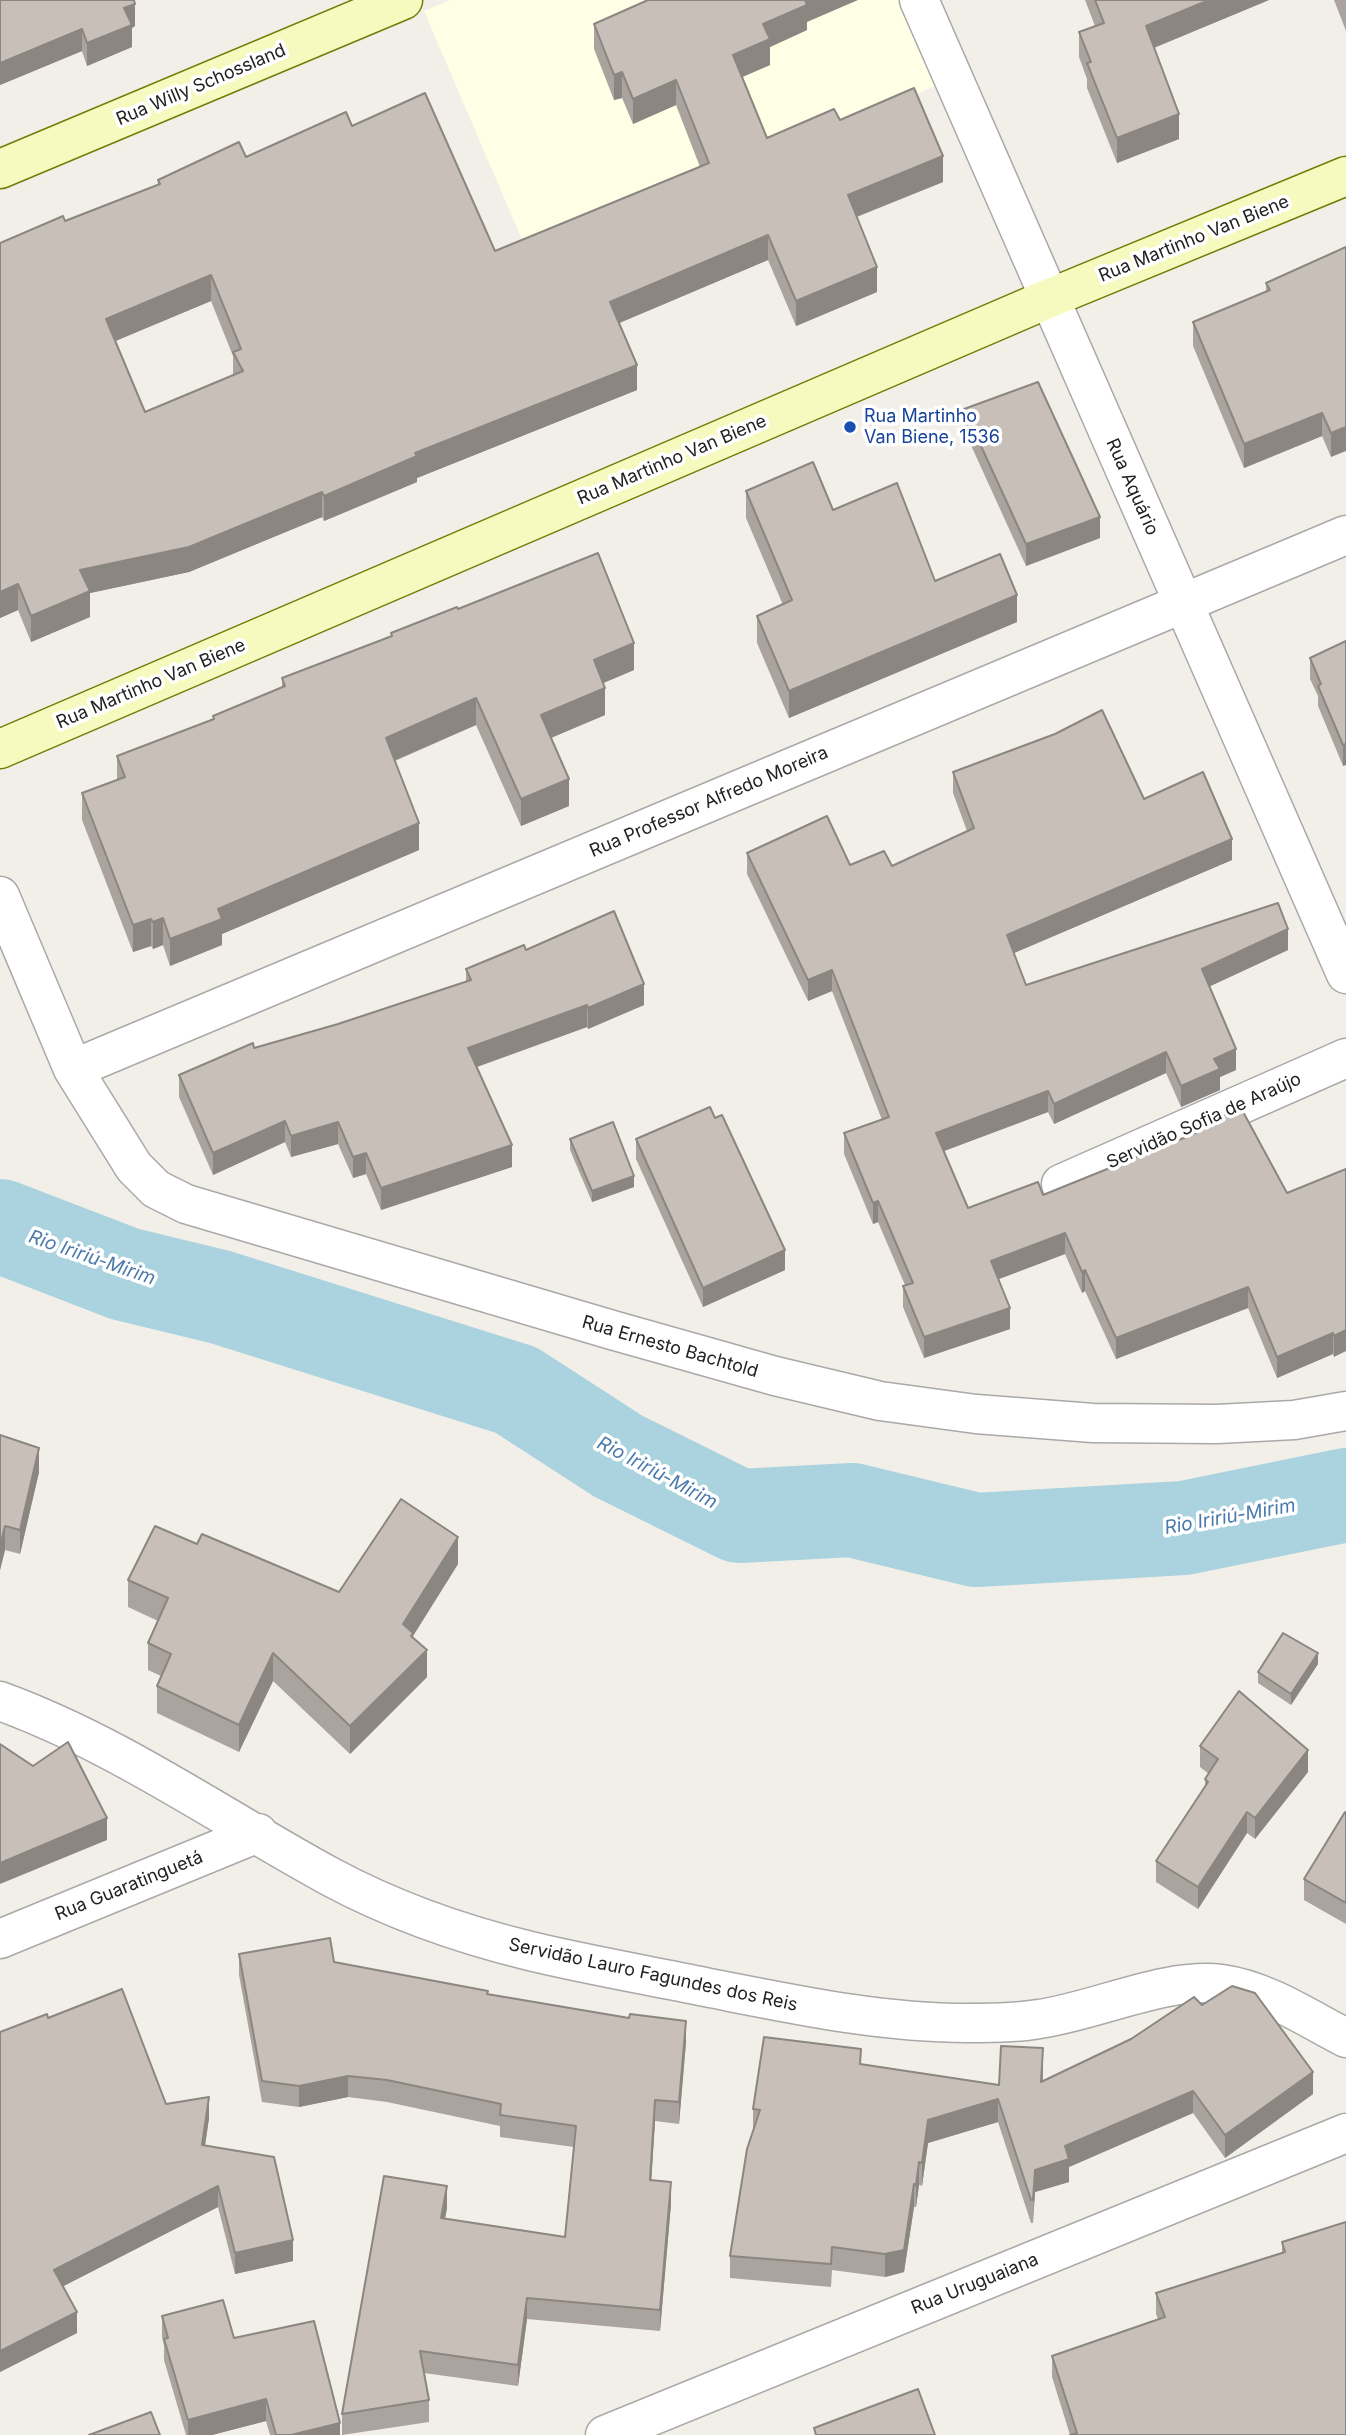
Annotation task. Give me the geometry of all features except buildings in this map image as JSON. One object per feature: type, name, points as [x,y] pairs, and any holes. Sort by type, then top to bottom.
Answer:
[{"type":"street","name":"Rua Willy Schossland","points":[[0,169],[403,0]]},
{"type":"street","name":"Rua Aquário","points":[[919,0],[1346,974]]},
{"type":"street","name":"Rua Martinho Van Biene","points":[[0,749],[1050,298],[1346,176]]},
{"type":"street","name":"Rua Professor Alfredo Moreira","points":[[73,1069],[1346,535]]},
{"type":"street","name":"Rua Ernesto Bachtold","points":[[0,897],[73,1069],[135,1167],[156,1189],[186,1204],[775,1376],[894,1403],[976,1414],[1093,1423],[1217,1424],[1294,1420],[1346,1411]]},
{"type":"street","name":"Servidão Sofia de Araújo","points":[[1061,1184],[1346,1058]]},
{"type":"street","name":"Servidão Lauro Fagundes dos Reis","points":[[0,1701],[86,1737],[148,1768],[329,1876],[392,1907],[456,1930],[531,1951],[813,2008],[887,2019],[968,2023],[1039,2019],[1190,1983],[1224,1984],[1264,1996],[1346,2038]]},
{"type":"street","name":"Rua Guaratinguetá","points":[[0,1939],[258,1833]]},
{"type":"street","name":"Rua Uruguaiana","points":[[605,2435],[1346,2133]]},
{"type":"shaded area","points":[[450,0],[904,0],[940,84],[530,258],[424,11]]},
{"type":"waterway","name":"Rio Iririú-Mirim","points":[[0,1226],[125,1274],[220,1297],[516,1390],[618,1456],[739,1516],[852,1510],[976,1540],[1184,1528],[1346,1495]]},
{"type":"place","name":"Rua Martinho Van Biene, 1536","points":[[850,427]]}]
